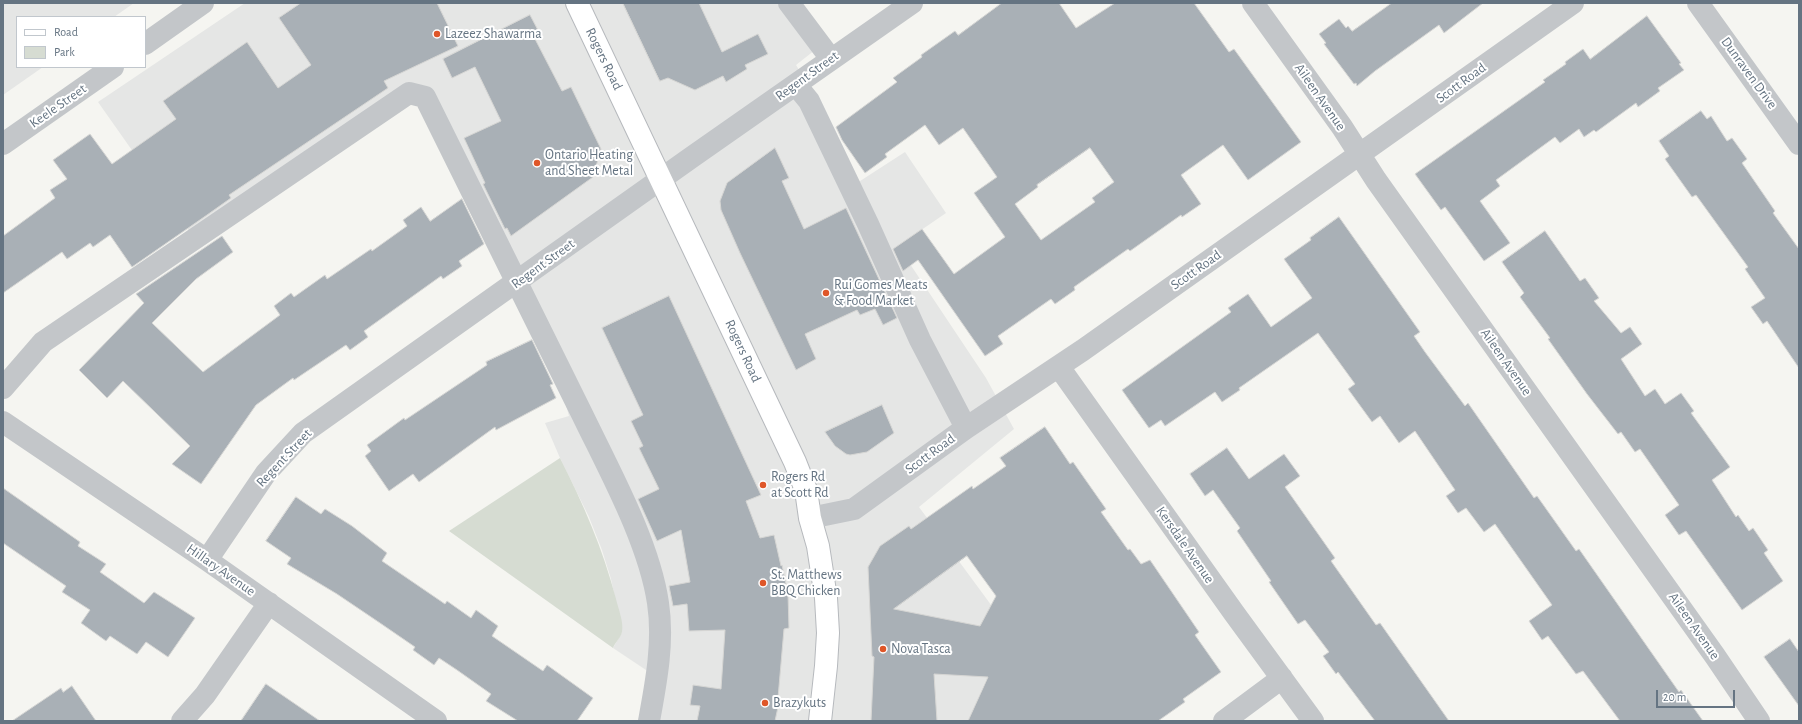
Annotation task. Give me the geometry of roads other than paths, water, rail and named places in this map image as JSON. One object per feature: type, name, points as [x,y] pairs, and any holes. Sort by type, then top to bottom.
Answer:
[{"type":"main road","name":"Rogers Road","points":[[577,3],[662,179],[795,462],[806,490],[810,518],[823,572],[827,626],[826,666],[820,721]]},
{"type":"street","points":[[146,43],[203,3]]},
{"type":"street","points":[[789,3],[831,59]]},
{"type":"street","name":"Regent Street","points":[[207,560],[266,473],[303,433],[912,3]]},
{"type":"street","name":"Aileen Avenue","points":[[1253,3],[1302,70],[1386,193],[1715,656],[1759,721]]},
{"type":"street","name":"Scott Road","points":[[810,518],[854,508],[966,428],[1059,367],[1573,3]]},
{"type":"street","name":"Dunraven Drive","points":[[1698,3],[1799,144]]},
{"type":"street","name":"Keele Street","points":[[3,144],[112,68]]},
{"type":"street","points":[[796,85],[808,101],[868,224],[920,340],[966,428]]},
{"type":"street","points":[[3,388],[43,342],[409,93],[425,97],[518,282],[625,506],[642,545],[653,578],[658,602],[660,626],[656,678],[649,721]]},
{"type":"street","name":"Kersdale Avenue","points":[[1059,367],[1234,613],[1314,721]]},
{"type":"street","name":"Hillary Avenue","points":[[3,422],[207,560],[436,721]]},
{"type":"street","points":[[182,721],[205,695],[269,603]]},
{"type":"street","points":[[1224,721],[1282,678]]},
{"type":"place","name":"Lazeez Shawarma","points":[[437,34]]},
{"type":"place","name":"Ontario Heating and Sheet Metal","points":[[537,163]]},
{"type":"place","name":"Rui Gomes Meats & Food Market","points":[[826,293]]},
{"type":"place","name":"Rogers Rd at Scott Rd","points":[[763,485]]},
{"type":"place","name":"St. Matthews BBQ Chicken","points":[[763,583]]},
{"type":"place","name":"Nova Tasca","points":[[883,649]]},
{"type":"place","name":"Brazykuts","points":[[765,703]]}]
